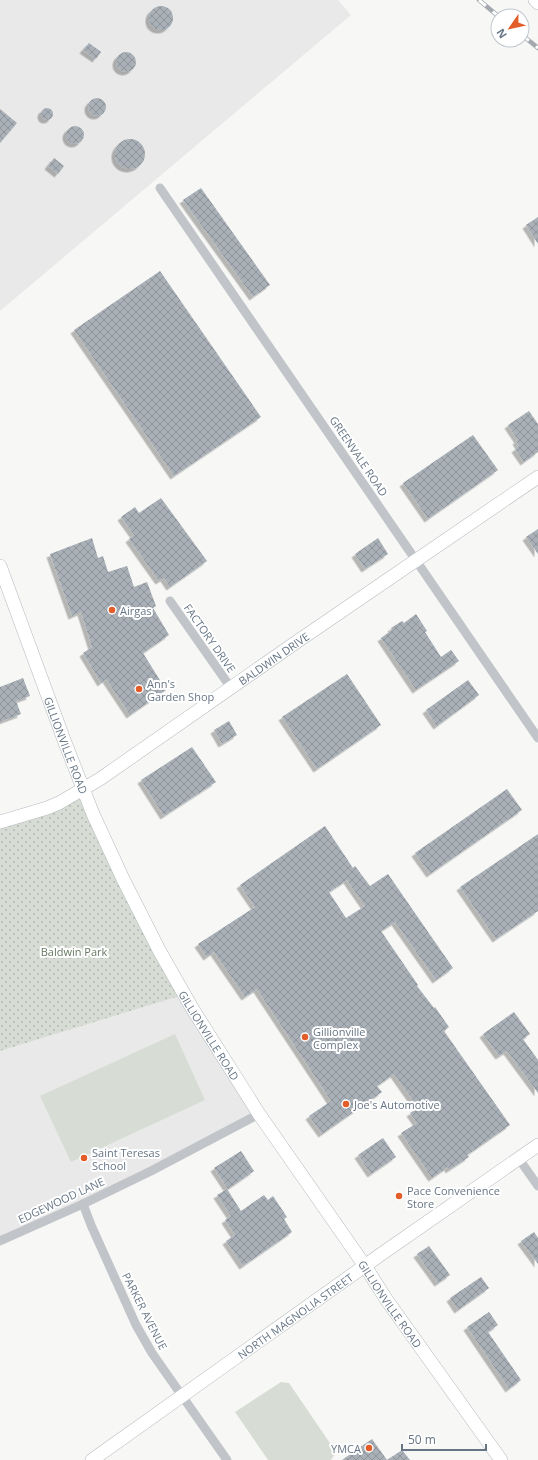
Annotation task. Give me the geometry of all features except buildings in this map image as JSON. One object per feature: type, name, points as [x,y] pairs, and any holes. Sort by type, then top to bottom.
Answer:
[{"type":"street","points":[[535,0],[538,3]]},
{"type":"street","name":"GREENVALE ROAD","points":[[160,188],[538,738]]},
{"type":"street","name":"BALDWIN DRIVE","points":[[0,822],[47,808],[83,789],[538,477]]},
{"type":"street","name":"GILLIONVILLE ROAD","points":[[0,566],[83,789],[123,879],[159,950],[192,1008],[259,1114],[500,1460]]},
{"type":"street","name":"FACTORY DRIVE","points":[[170,602],[231,688]]},
{"type":"street","name":"EDGEWOOD LANE","points":[[0,1241],[83,1204],[151,1171],[259,1114]]},
{"type":"street","name":"NORTH MAGNOLIA STREET","points":[[92,1460],[538,1145]]},
{"type":"street","points":[[519,1159],[538,1186]]},
{"type":"street","name":"PARKER AVENUE","points":[[83,1204],[136,1325],[152,1353],[227,1460]]},
{"type":"shaded area","points":[[0,0],[338,0],[351,15],[0,311]]},
{"type":"shaded area","name":"Saint Teresas School","points":[[183,995],[257,1113],[79,1204],[0,1239],[0,1051]]},
{"type":"green space","name":"Baldwin Park","points":[[82,791],[183,995],[0,1051],[0,824]]},
{"type":"green space","points":[[175,1034],[205,1100],[71,1162],[40,1096]]},
{"type":"green space","points":[[281,1382],[289,1383],[336,1452],[331,1460],[268,1460],[235,1412]]},
{"type":"railway","points":[[479,0],[490,9]]},
{"type":"railway","points":[[530,42],[538,48]]},
{"type":"place","name":"Airgas","points":[[112,610]]},
{"type":"place","name":"Ann's Garden Shop","points":[[139,689]]},
{"type":"place","name":"Gillionville Complex","points":[[305,1037]]},
{"type":"place","name":"Joe's Automotive","points":[[346,1104]]},
{"type":"place","name":"Saint Teresas School","points":[[84,1158]]},
{"type":"place","name":"Pace Convenience Store","points":[[399,1196]]},
{"type":"place","name":"YMCA","points":[[369,1448]]}]
